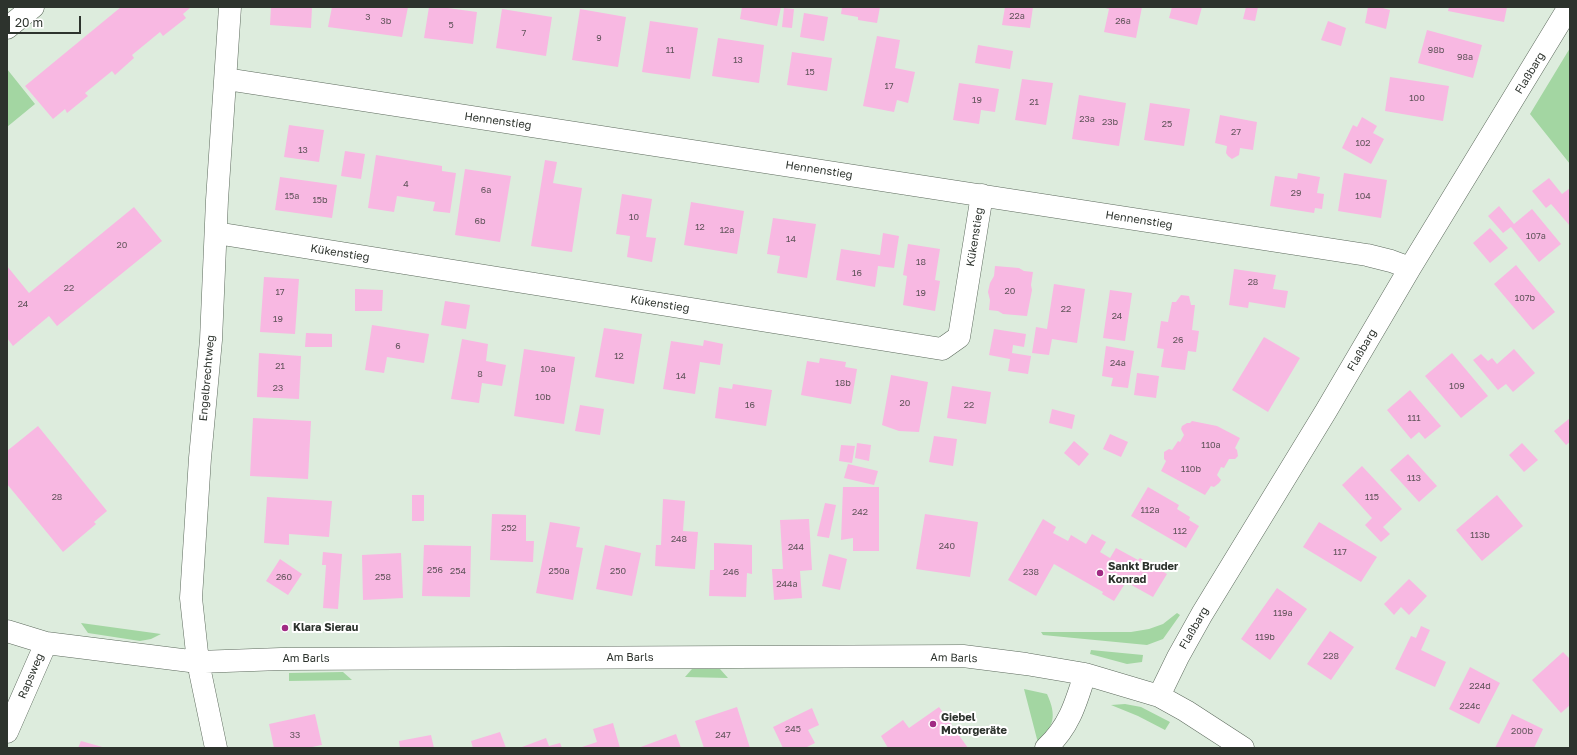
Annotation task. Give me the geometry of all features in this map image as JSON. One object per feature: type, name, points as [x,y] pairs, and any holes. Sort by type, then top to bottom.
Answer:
[{"type":"street","points":[[7,28],[34,7]]},
{"type":"street","name":"Engelbrechtweg","points":[[216,748],[198,662],[191,598],[200,458],[211,340],[230,7]]},
{"type":"street","name":"Flaßbarg","points":[[1159,696],[1202,614],[1326,411],[1410,268],[1570,7]]},
{"type":"street","name":"Hennenstieg","points":[[226,79],[1367,255],[1391,261],[1410,268]]},
{"type":"street","name":"Kükenstieg","points":[[216,233],[942,349],[960,337],[982,195]]},
{"type":"street","name":"Am Barls","points":[[7,631],[46,643],[198,662],[281,659],[963,656],[1026,664],[1085,674],[1159,696],[1243,746]]},
{"type":"street","name":"Rapsweg","points":[[7,732],[46,643]]},
{"type":"street","points":[[1046,748],[1057,738],[1069,720],[1085,674]]},
{"type":"green space","points":[[1570,48],[1570,164],[1530,114]]},
{"type":"green space","points":[[7,69],[35,104],[7,127]]},
{"type":"green space","points":[[1177,613],[1180,615],[1163,639],[1147,645],[1043,635],[1041,632],[1131,632],[1149,629],[1163,624]]},
{"type":"green space","points":[[81,623],[161,634],[151,639],[140,641],[88,633]]},
{"type":"green space","points":[[1091,650],[1143,655],[1142,662],[1127,664],[1090,654]]},
{"type":"green space","points":[[692,669],[720,669],[728,678],[685,677]]},
{"type":"green space","points":[[343,672],[352,680],[289,681],[289,673]]},
{"type":"green space","points":[[1024,689],[1047,694],[1052,709],[1053,715],[1051,726],[1038,743]]},
{"type":"green space","points":[[1125,704],[1141,707],[1170,722],[1165,730],[1138,716],[1111,705]]},
{"type":"building","points":[[121,7],[191,7],[183,14],[186,18],[163,36],[160,32],[132,55],[134,58],[115,75],[112,71],[85,93],[88,96],[67,113],[65,109],[53,119],[25,86]]},
{"type":"building","points":[[271,7],[312,7],[311,28],[270,25]]},
{"type":"building","points":[[332,7],[408,7],[402,37],[328,27]]},
{"type":"building","points":[[429,7],[477,12],[473,44],[424,38]]},
{"type":"building","points":[[742,7],[781,7],[777,26],[740,19]]},
{"type":"building","points":[[842,7],[880,7],[877,23],[858,20],[858,17],[841,14]]},
{"type":"building","points":[[1005,7],[1033,7],[1030,28],[1002,25]]},
{"type":"building","points":[[1102,7],[1142,7],[1136,38],[1104,32],[1109,9]]},
{"type":"building","points":[[1172,7],[1202,7],[1197,25],[1169,18]]},
{"type":"building","points":[[1246,7],[1258,7],[1255,21],[1243,19]]},
{"type":"building","points":[[1368,7],[1379,7],[1390,10],[1386,29],[1365,23]]},
{"type":"building","points":[[1449,7],[1507,7],[1504,22],[1448,11]]},
{"type":"building","points":[[784,8],[794,9],[792,28],[782,27]]},
{"type":"building","points":[[502,9],[552,17],[546,56],[496,48]]},
{"type":"building","points":[[580,9],[626,17],[618,67],[572,60]]},
{"type":"building","points":[[804,13],[828,17],[824,41],[800,37]]},
{"type":"building","points":[[650,21],[698,28],[690,79],[642,72]]},
{"type":"building","points":[[1328,21],[1346,28],[1341,46],[1321,40]]},
{"type":"building","points":[[1427,30],[1482,45],[1473,78],[1418,63]]},
{"type":"building","points":[[877,36],[900,40],[895,68],[915,72],[908,103],[897,100],[894,112],[863,106]]},
{"type":"building","points":[[718,38],[764,45],[759,83],[712,76]]},
{"type":"building","points":[[978,45],[1013,51],[1010,69],[975,63]]},
{"type":"building","points":[[792,52],[832,58],[827,91],[787,85]]},
{"type":"building","points":[[1390,77],[1449,86],[1443,121],[1385,111]]},
{"type":"building","points":[[1022,79],[1053,83],[1046,125],[1015,120]]},
{"type":"building","points":[[959,83],[999,89],[995,112],[981,110],[979,124],[953,120]]},
{"type":"building","points":[[1079,95],[1126,103],[1119,146],[1072,139]]},
{"type":"building","points":[[1150,103],[1190,109],[1184,146],[1144,140]]},
{"type":"building","points":[[1220,115],[1257,122],[1253,150],[1240,148],[1239,155],[1232,159],[1226,153],[1227,146],[1215,143]]},
{"type":"building","points":[[1362,117],[1377,126],[1373,133],[1384,139],[1371,164],[1342,148],[1353,125],[1357,127]]},
{"type":"building","points":[[289,125],[324,130],[319,162],[284,157]]},
{"type":"building","points":[[345,151],[365,154],[361,179],[341,176]]},
{"type":"building","points":[[376,155],[442,166],[442,171],[456,173],[450,213],[433,211],[435,202],[397,196],[394,212],[368,208]]},
{"type":"building","points":[[545,160],[557,162],[553,183],[582,188],[572,252],[531,246]]},
{"type":"building","points":[[465,169],[511,176],[500,242],[455,235]]},
{"type":"building","points":[[1298,173],[1320,177],[1317,193],[1324,194],[1322,209],[1315,208],[1314,213],[1270,206],[1275,176],[1297,179]]},
{"type":"building","points":[[1344,173],[1387,180],[1381,218],[1338,211]]},
{"type":"building","points":[[280,177],[337,185],[332,218],[275,210]]},
{"type":"building","points":[[1549,178],[1562,194],[1570,188],[1570,226],[1551,204],[1546,208],[1532,191]]},
{"type":"building","points":[[622,194],[652,199],[646,237],[656,238],[652,262],[627,257],[630,236],[616,234]]},
{"type":"building","points":[[691,202],[744,211],[737,254],[684,245]]},
{"type":"building","points":[[1499,206],[1514,224],[1532,209],[1561,244],[1539,262],[1511,227],[1503,233],[1488,216]]},
{"type":"building","points":[[134,207],[162,241],[57,326],[49,316],[13,346],[7,338],[7,266],[29,293]]},
{"type":"building","points":[[773,218],[816,224],[807,278],[777,273],[780,256],[767,254]]},
{"type":"building","points":[[1490,228],[1508,248],[1490,263],[1473,243]]},
{"type":"building","points":[[883,233],[899,236],[894,268],[878,266],[875,287],[836,280],[841,249],[880,255]]},
{"type":"building","points":[[908,244],[940,249],[935,280],[940,281],[935,311],[903,305],[907,276],[903,275]]},
{"type":"building","points":[[1516,265],[1555,312],[1533,330],[1494,284]]},
{"type":"building","points":[[995,266],[1019,268],[1024,271],[1033,272],[1031,285],[1032,290],[1027,316],[1003,314],[998,311],[989,310],[990,300],[988,292],[990,283],[994,276]]},
{"type":"building","points":[[1234,269],[1276,275],[1273,289],[1288,291],[1285,308],[1249,302],[1248,308],[1229,305]]},
{"type":"building","points":[[264,277],[299,279],[295,334],[260,332]]},
{"type":"building","points":[[1054,284],[1085,289],[1077,343],[1052,339],[1049,355],[1032,353],[1036,327],[1047,329]]},
{"type":"building","points":[[355,289],[383,290],[382,311],[355,311]]},
{"type":"building","points":[[1110,290],[1132,293],[1125,341],[1103,338]]},
{"type":"building","points":[[1181,295],[1189,296],[1191,305],[1195,305],[1192,330],[1199,331],[1196,352],[1188,351],[1185,370],[1161,367],[1164,349],[1157,348],[1161,321],[1168,322],[1172,302],[1176,302]]},
{"type":"building","points":[[445,301],[470,305],[466,329],[441,325]]},
{"type":"building","points":[[372,325],[429,334],[424,363],[387,357],[384,373],[365,370]]},
{"type":"building","points":[[604,328],[642,334],[634,384],[595,377]]},
{"type":"building","points":[[994,329],[1026,334],[1024,347],[1013,345],[1012,353],[1031,356],[1028,374],[1008,371],[1010,359],[989,355]]},
{"type":"building","points":[[306,333],[332,334],[332,347],[305,347]]},
{"type":"building","points":[[1264,337],[1300,358],[1268,412],[1232,390]]},
{"type":"building","points":[[462,339],[488,344],[486,361],[506,365],[502,386],[482,383],[479,403],[451,399]]},
{"type":"building","points":[[704,340],[723,344],[720,365],[700,362],[695,394],[663,389],[671,341],[703,346]]},
{"type":"building","points":[[1106,346],[1134,351],[1128,388],[1111,386],[1113,378],[1102,376]]},
{"type":"building","points":[[524,349],[575,357],[564,424],[514,416]]},
{"type":"building","points":[[1514,349],[1535,373],[1513,392],[1506,384],[1498,390],[1473,360],[1481,354],[1488,361],[1492,358],[1497,364]]},
{"type":"building","points":[[259,353],[301,356],[299,399],[257,397]]},
{"type":"building","points":[[1452,353],[1488,396],[1461,418],[1425,376]]},
{"type":"building","points":[[820,358],[846,362],[845,367],[857,369],[851,404],[801,395],[807,361],[819,363]]},
{"type":"building","points":[[1137,373],[1159,376],[1156,398],[1134,395]]},
{"type":"building","points":[[891,375],[928,382],[919,432],[899,431],[882,425]]},
{"type":"building","points":[[733,384],[772,390],[766,426],[715,418],[719,387],[732,389]]},
{"type":"building","points":[[952,386],[991,392],[986,424],[947,418]]},
{"type":"building","points":[[1410,390],[1441,426],[1425,439],[1419,432],[1411,439],[1387,410]]},
{"type":"building","points":[[580,405],[604,409],[600,435],[575,431]]},
{"type":"building","points":[[1052,409],[1075,415],[1072,429],[1049,423]]},
{"type":"building","points":[[253,418],[311,421],[308,479],[250,476]]},
{"type":"building","points":[[1570,418],[1570,442],[1566,445],[1554,431]]},
{"type":"building","points":[[1192,421],[1217,426],[1240,438],[1235,448],[1238,456],[1235,459],[1229,459],[1224,468],[1221,467],[1217,475],[1221,480],[1214,487],[1211,486],[1205,495],[1161,471],[1166,461],[1164,459],[1164,452],[1169,449],[1172,450],[1178,441],[1180,442],[1184,435],[1181,429],[1182,426]]},
{"type":"building","points":[[38,426],[107,511],[94,522],[96,524],[63,552],[7,484],[7,451]]},
{"type":"building","points":[[1110,434],[1128,442],[1121,457],[1103,449]]},
{"type":"building","points":[[934,436],[957,439],[953,466],[929,462]]},
{"type":"building","points":[[1074,441],[1089,454],[1079,466],[1064,453]]},
{"type":"building","points":[[857,443],[871,445],[869,461],[855,458]]},
{"type":"building","points":[[1522,443],[1538,460],[1524,472],[1509,455]]},
{"type":"building","points":[[841,445],[855,446],[852,463],[839,461]]},
{"type":"building","points":[[1408,454],[1437,486],[1419,502],[1390,470]]},
{"type":"building","points":[[848,464],[878,471],[874,485],[844,478]]},
{"type":"building","points":[[1362,466],[1402,509],[1383,527],[1390,534],[1381,542],[1365,525],[1372,518],[1342,485]]},
{"type":"building","points":[[843,487],[879,487],[879,551],[853,551],[853,538],[841,540]]},
{"type":"building","points":[[1148,487],[1179,505],[1177,509],[1190,517],[1189,520],[1199,526],[1186,548],[1131,516]]},
{"type":"building","points":[[412,495],[424,495],[424,521],[412,521]]},
{"type":"building","points":[[1497,495],[1523,526],[1482,561],[1456,530]]},
{"type":"building","points":[[267,497],[332,501],[329,537],[289,534],[289,545],[264,543]]},
{"type":"building","points":[[663,499],[685,501],[683,531],[698,532],[695,569],[655,566],[656,545],[661,545]]},
{"type":"building","points":[[825,503],[836,505],[829,538],[817,536]]},
{"type":"building","points":[[492,514],[526,515],[526,541],[534,541],[533,562],[490,560]]},
{"type":"building","points":[[925,514],[978,522],[970,577],[916,569]]},
{"type":"building","points":[[809,519],[812,570],[800,571],[802,598],[774,600],[772,569],[783,569],[780,520]]},
{"type":"building","name":"Sankt Bruder Konrad","points":[[1043,519],[1056,527],[1053,533],[1068,541],[1071,535],[1086,544],[1092,534],[1106,542],[1100,552],[1110,558],[1116,548],[1138,560],[1140,558],[1167,574],[1153,597],[1126,582],[1114,601],[1102,594],[1103,592],[1054,564],[1036,596],[1008,580]]},
{"type":"building","points":[[550,522],[580,527],[576,547],[583,548],[573,600],[536,593]]},
{"type":"building","points":[[1319,522],[1377,557],[1361,582],[1303,547]]},
{"type":"building","points":[[714,543],[752,545],[752,574],[747,573],[746,597],[709,596],[710,570],[714,570]]},
{"type":"building","points":[[424,545],[471,546],[470,597],[422,596]]},
{"type":"building","points":[[605,545],[641,553],[632,596],[596,589]]},
{"type":"building","points":[[323,552],[342,554],[338,609],[323,608],[326,565],[322,565]]},
{"type":"building","points":[[401,553],[403,598],[363,600],[362,555]]},
{"type":"building","points":[[829,554],[847,559],[840,590],[822,586]]},
{"type":"building","points":[[280,559],[302,574],[288,595],[266,581]]},
{"type":"building","points":[[1409,579],[1427,596],[1409,615],[1401,607],[1394,615],[1384,604]]},
{"type":"building","points":[[1277,588],[1307,609],[1270,660],[1241,639]]},
{"type":"building","points":[[1421,626],[1430,630],[1421,650],[1446,662],[1435,687],[1395,669],[1411,636],[1416,638]]},
{"type":"building","points":[[1330,631],[1354,647],[1331,680],[1307,664]]},
{"type":"building","points":[[1563,652],[1570,659],[1570,705],[1561,713],[1532,680]]},
{"type":"building","points":[[1470,667],[1500,683],[1479,724],[1449,709]]},
{"type":"building","points":[[737,707],[750,748],[704,748],[695,721]]},
{"type":"building","name":"Giebel Motorgeräte","points":[[939,707],[968,748],[888,748],[881,736],[903,720],[909,728]]},
{"type":"building","points":[[812,708],[819,725],[808,730],[815,743],[805,748],[783,748],[773,727]]},
{"type":"building","points":[[315,714],[322,745],[307,748],[274,748],[269,724]]},
{"type":"building","points":[[1512,714],[1543,729],[1534,748],[1495,748]]},
{"type":"building","points":[[613,723],[620,748],[579,748],[597,742],[593,729]]},
{"type":"building","points":[[500,732],[506,748],[473,748],[471,741]]},
{"type":"building","points":[[676,734],[681,748],[638,748]]},
{"type":"building","points":[[431,735],[434,748],[400,748],[399,741]]},
{"type":"building","points":[[546,738],[549,746],[560,743],[562,748],[522,748],[522,747]]},
{"type":"building","points":[[81,741],[106,748],[78,748]]},
{"type":"place","name":"Sankt Bruder Konrad","points":[[1100,573]]},
{"type":"place","name":"Klara Sierau","points":[[285,628]]},
{"type":"place","name":"Giebel Motorgeräte","points":[[933,724]]}]
